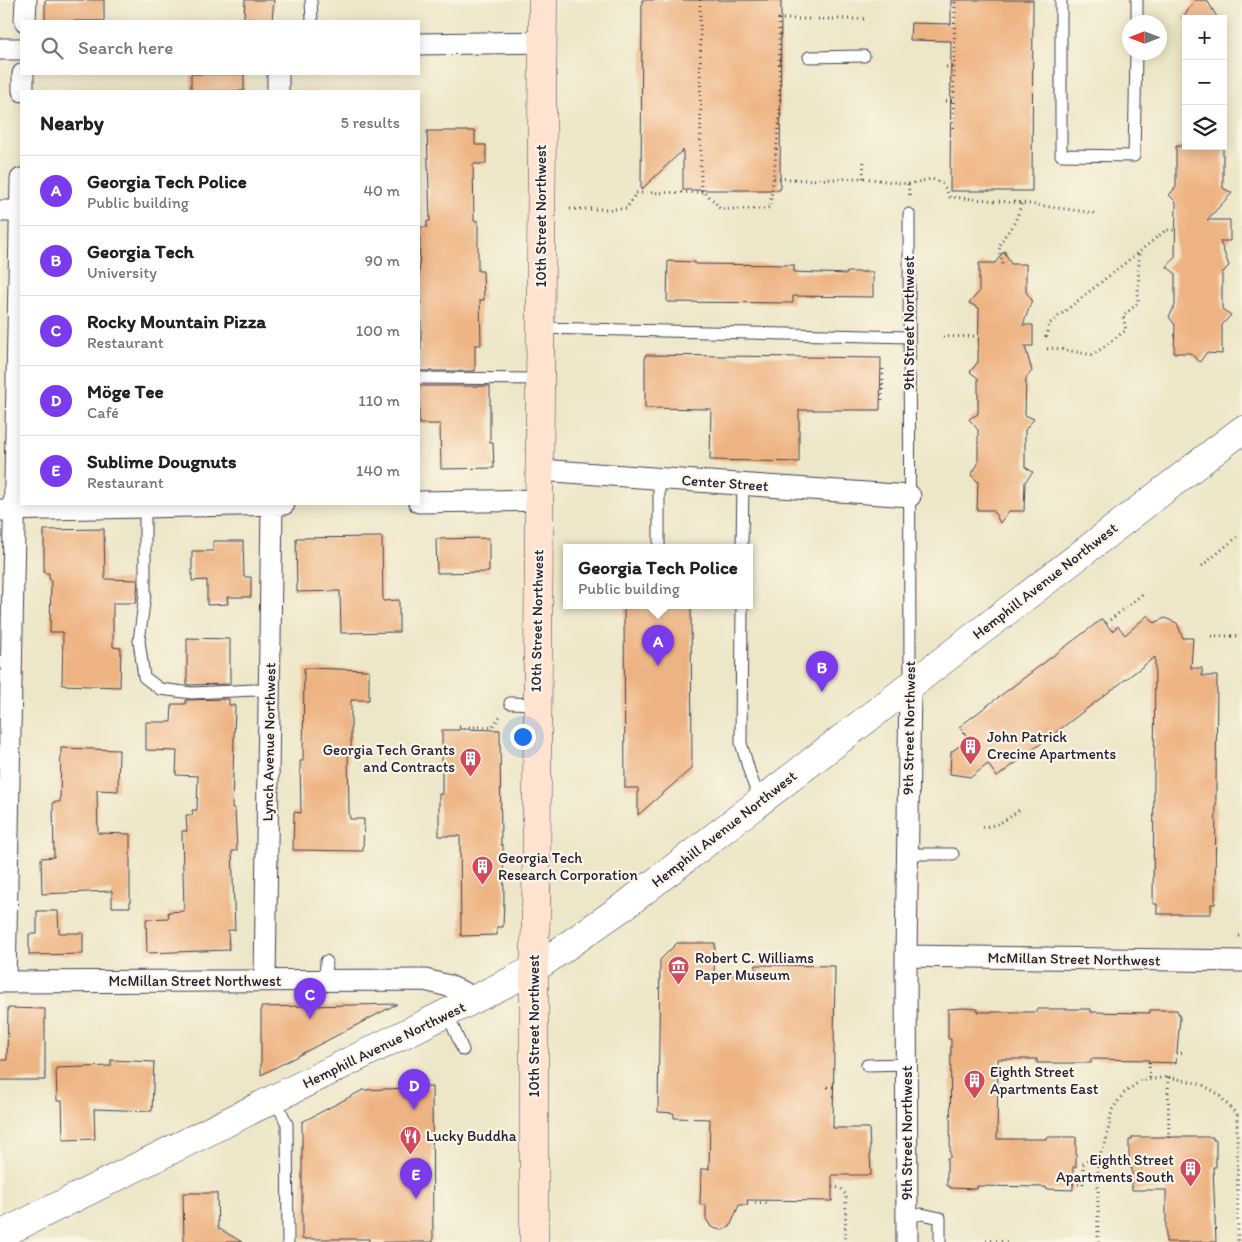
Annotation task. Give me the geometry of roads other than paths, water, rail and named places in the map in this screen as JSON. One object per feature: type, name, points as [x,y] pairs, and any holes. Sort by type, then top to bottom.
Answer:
[{"type":"main road","name":"10th Street Northwest","points":[[534,1242],[534,969],[536,916],[523,704],[540,500],[543,0]]},
{"type":"street","points":[[25,20],[26,0]]},
{"type":"street","points":[[420,44],[543,42]]},
{"type":"street","points":[[0,49],[20,49]]},
{"type":"street","points":[[23,75],[23,90]]},
{"type":"street","points":[[278,75],[278,90]]},
{"type":"street","points":[[3,982],[10,211],[20,182]]},
{"type":"street","name":"Hemphill Avenue Northwest","points":[[0,1236],[534,969],[627,904],[1242,430]]},
{"type":"street","name":"Center Street","points":[[540,470],[910,496]]},
{"type":"street","points":[[420,502],[540,500]]},
{"type":"street","points":[[7,510],[210,505]]},
{"type":"street","name":"Lynch Avenue Northwest","points":[[265,980],[272,505]]},
{"type":"street","name":"9th Street Northwest","points":[[907,1242],[906,956],[910,686]]},
{"type":"street","name":"McMillan Street Northwest","points":[[906,956],[1242,961]]},
{"type":"street","name":"McMillan Street Northwest","points":[[3,982],[265,980],[325,970],[425,980],[448,986],[476,999]]},
{"type":"lane","points":[[312,0],[312,20]]},
{"type":"lane","points":[[1060,0],[1061,155],[1134,156],[1136,60]]},
{"type":"lane","points":[[1137,0],[1137,15]]},
{"type":"lane","points":[[809,57],[864,56]]},
{"type":"lane","name":"9th Street Northwest","points":[[909,214],[910,686]]},
{"type":"lane","points":[[541,328],[909,337]]},
{"type":"lane","points":[[420,378],[540,379]]},
{"type":"lane","points":[[659,479],[659,544]]},
{"type":"lane","points":[[742,544],[743,484]]},
{"type":"lane","points":[[149,506],[145,595],[139,641],[144,677],[160,689],[184,692],[270,691]]},
{"type":"lane","points":[[742,609],[741,742],[760,801]]},
{"type":"lane","points":[[908,854],[953,854]]},
{"type":"lane","points":[[447,1013],[464,1050]]},
{"type":"lane","points":[[867,1065],[906,1064]]},
{"type":"lane","points":[[275,1099],[287,1124],[288,1242]]},
{"type":"lane","points":[[907,1217],[922,1214],[940,1218],[940,1242]]},
{"type":"place","name":"Georgia Tech Police","points":[[658,666]]},
{"type":"place","name":"Georgia Tech","points":[[822,692]]},
{"type":"place","name":"John Patrick Crecine Apartments","points":[[971,765]]},
{"type":"place","name":"Georgia Tech Grants and Contracts","points":[[471,778]]},
{"type":"place","name":"Georgia Tech Research Corporation","points":[[482,886]]},
{"type":"place","name":"Robert C. Williams Paper Museum","points":[[679,986]]},
{"type":"place","name":"Rocky Mountain Pizza","points":[[310,1019]]},
{"type":"place","name":"Eighth Street Apartments East","points":[[974,1100]]},
{"type":"place","name":"Möge Tee","points":[[414,1110]]},
{"type":"place","name":"Lucky Buddha","points":[[410,1155]]},
{"type":"place","name":"Eighth Street Apartments South","points":[[1190,1188]]},
{"type":"place","name":"Sublime Dougnuts","points":[[416,1199]]}]
